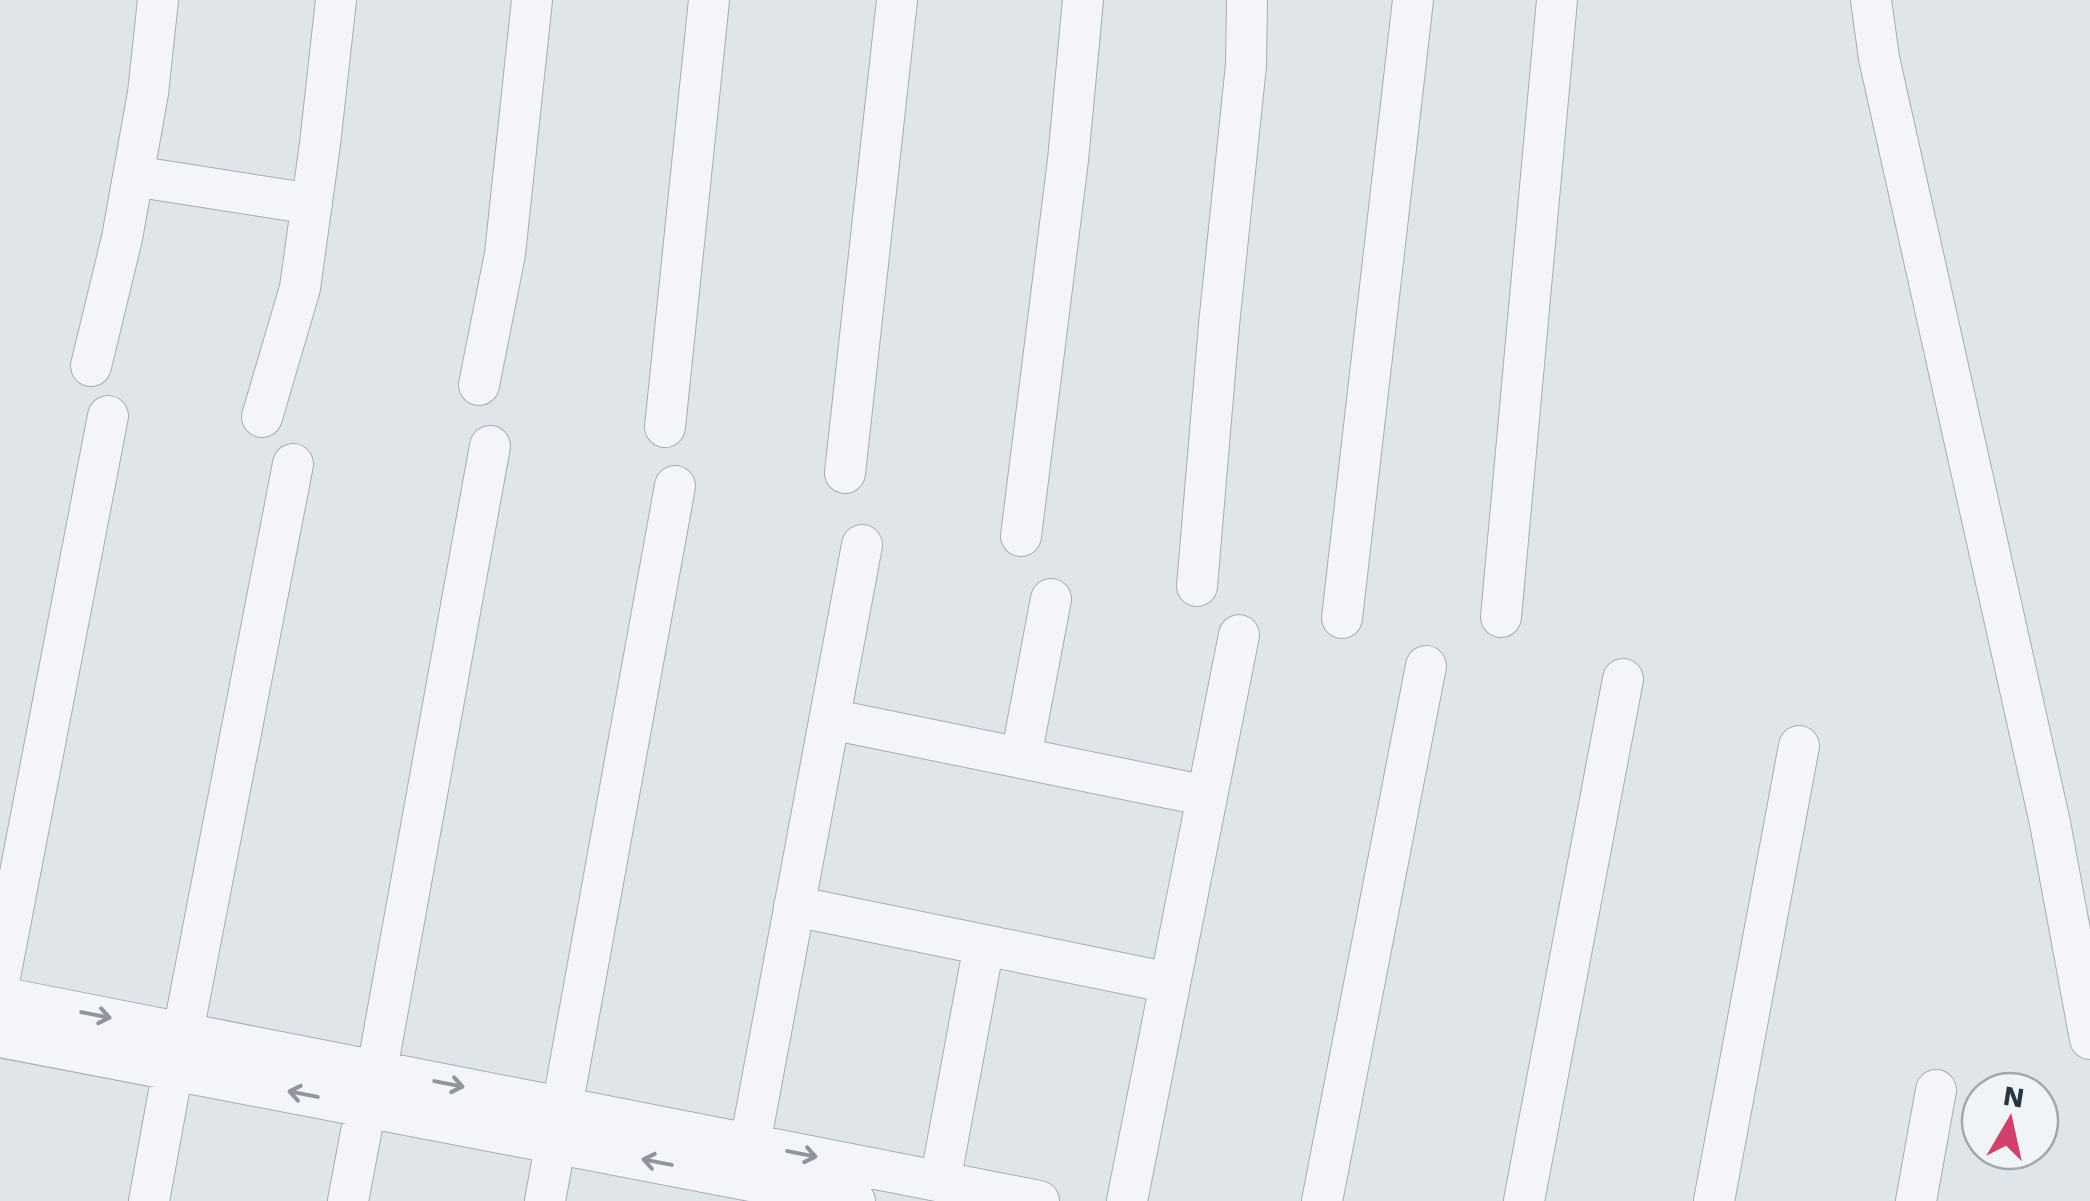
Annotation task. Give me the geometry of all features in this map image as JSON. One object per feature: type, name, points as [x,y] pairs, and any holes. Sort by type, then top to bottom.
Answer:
[{"type":"street","points":[[91,366],[122,238],[148,93],[158,0]]},
{"type":"street","points":[[262,416],[300,288],[336,0]]},
{"type":"street","points":[[479,385],[505,254],[532,0]]},
{"type":"street","points":[[665,427],[709,0]]},
{"type":"street","points":[[846,473],[898,0]]},
{"type":"street","points":[[1021,536],[1068,160],[1082,0]]},
{"type":"street","points":[[1197,586],[1246,64],[1248,0]]},
{"type":"street","points":[[1342,618],[1413,0]]},
{"type":"street","points":[[1502,617],[1557,0]]},
{"type":"street","points":[[1872,0],[1879,58],[2050,823],[2090,1039]]},
{"type":"street","points":[[133,176],[312,204]]},
{"type":"street","points":[[0,977],[15,814],[108,416]]},
{"type":"street","points":[[348,1201],[490,446]]},
{"type":"street","points":[[150,1201],[293,464]]},
{"type":"street","points":[[545,1201],[675,486]]},
{"type":"street","points":[[743,1174],[862,544]]},
{"type":"street","points":[[1021,758],[1051,600]]},
{"type":"street","points":[[1127,1201],[1239,635]]},
{"type":"street","points":[[1322,1201],[1426,666]]},
{"type":"street","points":[[1524,1201],[1623,679]]},
{"type":"street","points":[[830,718],[1207,796]]},
{"type":"street","points":[[1714,1201],[1800,746]]},
{"type":"street","points":[[794,906],[1170,983]]},
{"type":"street","points":[[940,1182],[984,945]]},
{"type":"street","points":[[0,997],[178,1050],[559,1124],[855,1201]]},
{"type":"street","points":[[0,1037],[178,1050]]},
{"type":"street","points":[[1916,1201],[1936,1090]]},
{"type":"street","points":[[743,1174],[940,1182],[1039,1201]]}]
